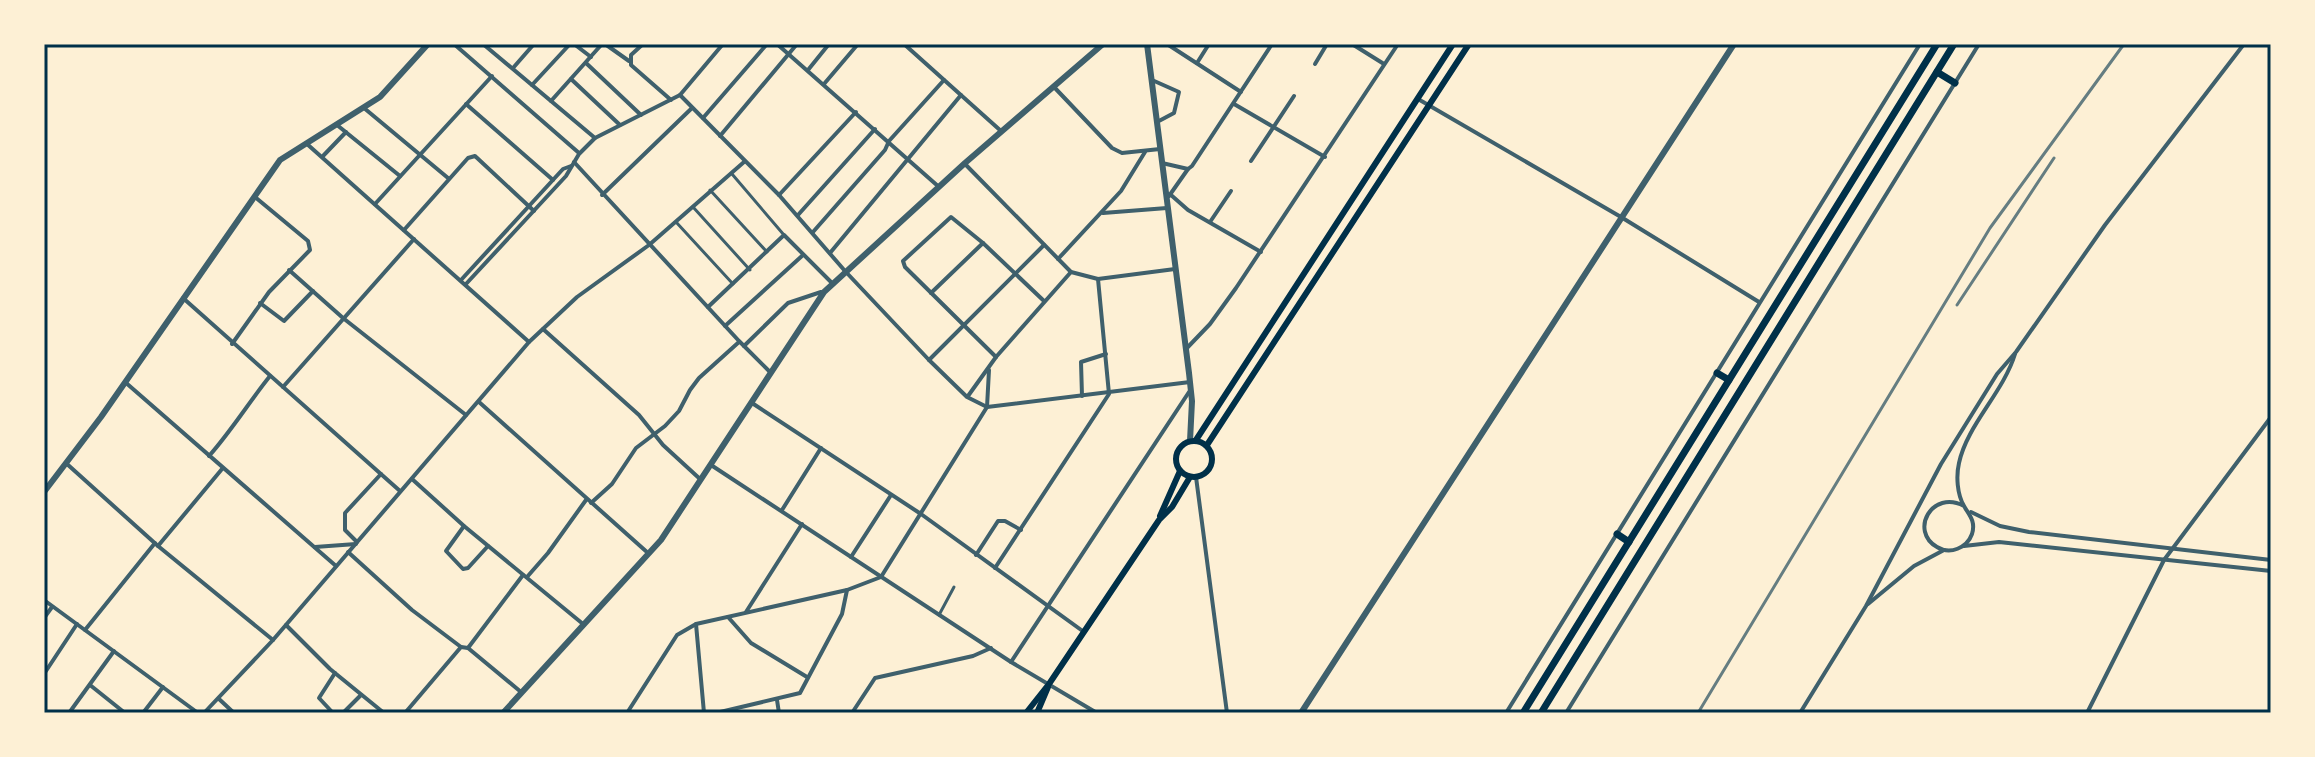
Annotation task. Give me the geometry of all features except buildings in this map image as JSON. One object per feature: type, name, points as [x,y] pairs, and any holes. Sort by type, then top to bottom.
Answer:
[{"type":"main road","points":[[1026,713],[1049,684],[1159,520],[1180,471],[1177,453],[1180,448],[1193,440],[1453,44]]},
{"type":"main road","points":[[1207,445],[1468,44]]},
{"type":"main road","points":[[1523,713],[1937,44]]},
{"type":"main road","points":[[1541,713],[1954,44]]},
{"type":"main road","points":[[1937,72],[1955,83]]},
{"type":"main road","points":[[1717,373],[1729,380]]},
{"type":"main road","points":[[1159,520],[1193,477],[1208,471],[1212,465],[1213,458],[1207,445],[1193,440]]},
{"type":"main road","points":[[1180,471],[1193,477]]},
{"type":"main road","points":[[1617,534],[1629,542]]},
{"type":"main road","points":[[1037,713],[1049,684]]},
{"type":"street","points":[[44,492],[67,464],[280,160],[364,108],[398,80],[428,44]]},
{"type":"street","points":[[454,44],[579,154]]},
{"type":"street","points":[[483,44],[595,138]]},
{"type":"street","points":[[532,85],[572,44],[591,57]]},
{"type":"street","points":[[551,101],[604,44],[629,61],[633,68],[671,100]]},
{"type":"street","points":[[629,61],[643,44]]},
{"type":"street","points":[[463,282],[569,173],[579,154],[595,138],[680,95],[723,44]]},
{"type":"street","points":[[703,118],[767,44]]},
{"type":"street","points":[[777,44],[939,187]]},
{"type":"street","points":[[720,136],[797,44]]},
{"type":"street","points":[[808,70],[829,44]]},
{"type":"street","points":[[824,84],[858,44]]},
{"type":"street","points":[[904,44],[1001,131]]},
{"type":"street","points":[[503,713],[650,555],[750,401],[832,283],[1103,44]]},
{"type":"street","points":[[1147,44],[1186,349],[1193,440]]},
{"type":"street","points":[[1167,44],[1241,92]]},
{"type":"street","points":[[1197,63],[1209,44]]},
{"type":"street","points":[[1168,196],[1234,104],[1272,44]]},
{"type":"street","points":[[1315,64],[1327,44]]},
{"type":"street","points":[[1352,44],[1384,64]]},
{"type":"street","points":[[1186,349],[1210,324],[1261,252],[1398,44]]},
{"type":"street","points":[[1301,713],[1734,44]]},
{"type":"street","points":[[1506,713],[1920,44]]},
{"type":"street","points":[[1566,713],[1979,44]]},
{"type":"street","points":[[1800,713],[1866,606],[1941,464],[1997,374],[2016,352],[2105,225],[2244,44]]},
{"type":"street","points":[[513,68],[531,45]]},
{"type":"street","points":[[586,63],[641,115]]},
{"type":"street","points":[[375,204],[492,76]]},
{"type":"street","points":[[571,79],[620,125]]},
{"type":"street","points":[[813,232],[944,80]]},
{"type":"street","points":[[1152,80],[1179,92],[1174,113],[1157,122]]},
{"type":"street","points":[[1053,87],[1112,148],[1122,153],[1160,149]]},
{"type":"street","points":[[680,95],[779,195],[845,271],[967,397],[987,407],[1190,386]]},
{"type":"street","points":[[830,253],[961,95]]},
{"type":"street","points":[[1251,161],[1294,96]]},
{"type":"street","points":[[1418,99],[1621,217],[1760,303]]},
{"type":"street","points":[[466,104],[553,180]]},
{"type":"street","points":[[1234,104],[1325,157]]},
{"type":"street","points":[[364,108],[449,179]]},
{"type":"street","points":[[602,195],[692,108]]},
{"type":"street","points":[[779,195],[856,112]]},
{"type":"street","points":[[337,125],[400,176]]},
{"type":"street","points":[[798,215],[875,129]]},
{"type":"street","points":[[323,156],[346,132]]},
{"type":"street","points":[[305,142],[529,342]]},
{"type":"street","points":[[1058,259],[1135,171],[1145,152]]},
{"type":"street","points":[[404,230],[468,158],[475,156],[534,211]]},
{"type":"street","points":[[204,713],[273,640],[529,342],[577,297],[649,245],[744,162]]},
{"type":"street","points":[[965,163],[1071,272],[1098,279],[1175,269]]},
{"type":"street","points":[[1162,163],[1188,169]]},
{"type":"street","points":[[463,282],[553,180],[572,164]]},
{"type":"street","points":[[572,164],[770,372]]},
{"type":"street","points":[[731,173],[784,235],[832,283]]},
{"type":"street","points":[[710,190],[768,252]]},
{"type":"street","points":[[1210,222],[1231,191]]},
{"type":"street","points":[[232,344],[260,303],[310,250],[311,245],[253,196]]},
{"type":"street","points":[[1168,196],[1261,252]]},
{"type":"street","points":[[693,207],[750,270]]},
{"type":"street","points":[[1100,213],[1167,208]]},
{"type":"street","points":[[996,357],[905,267],[903,261],[947,218],[955,218],[1044,301]]},
{"type":"street","points":[[676,222],[734,285]]},
{"type":"street","points":[[708,307],[784,235]]},
{"type":"street","points":[[283,387],[414,239]]},
{"type":"street","points":[[931,293],[983,243]]},
{"type":"street","points":[[929,360],[1044,245]]},
{"type":"street","points":[[725,326],[803,254]]},
{"type":"street","points":[[289,270],[343,318],[466,415]]},
{"type":"street","points":[[967,397],[996,357],[1071,272]]},
{"type":"street","points":[[995,568],[1109,394],[1098,279]]},
{"type":"street","points":[[260,303],[284,321],[313,291]]},
{"type":"street","points":[[744,346],[788,303],[824,292]]},
{"type":"street","points":[[183,298],[400,491]]},
{"type":"street","points":[[543,329],[639,415],[700,479]]},
{"type":"street","points":[[468,648],[588,501],[612,484],[636,448],[679,411],[699,378],[739,341]]},
{"type":"street","points":[[1962,547],[1974,526],[1958,484],[1960,460],[1965,445],[2005,379],[2016,352]]},
{"type":"street","points":[[1082,397],[1081,362],[1106,354]]},
{"type":"street","points":[[627,713],[677,635],[696,624],[847,590],[881,577],[987,407],[989,370]]},
{"type":"street","points":[[209,456],[236,425],[249,402],[270,376]]},
{"type":"street","points":[[125,382],[336,566]]},
{"type":"street","points":[[1011,662],[1190,386]]},
{"type":"street","points":[[478,401],[650,555]]},
{"type":"street","points":[[750,401],[921,514],[1084,632]]},
{"type":"street","points":[[2087,713],[2172,547],[2271,417]]},
{"type":"street","points":[[782,511],[821,448]]},
{"type":"street","points":[[67,464],[156,544],[273,640]]},
{"type":"street","points":[[709,464],[1011,662],[1096,713]]},
{"type":"street","points":[[85,630],[222,469]]},
{"type":"street","points":[[356,543],[345,530],[345,513],[381,474]]},
{"type":"street","points":[[1193,477],[1227,713]]},
{"type":"street","points":[[412,479],[584,626]]},
{"type":"street","points":[[851,557],[892,495]]},
{"type":"street","points":[[1944,550],[1936,547],[1926,534],[1926,518],[1935,506],[1950,501],[2000,526],[2018,530],[2271,560]]},
{"type":"street","points":[[1915,511],[1926,518]]},
{"type":"street","points":[[976,555],[998,521],[1005,521],[1021,530]]},
{"type":"street","points":[[746,612],[802,524]]},
{"type":"street","points":[[464,526],[446,551],[463,569],[468,568],[488,546]]},
{"type":"street","points":[[1866,606],[1914,566],[1944,550],[1999,542],[2271,571]]},
{"type":"street","points":[[315,547],[356,543]]},
{"type":"street","points":[[348,552],[412,610],[461,647],[468,648],[521,692]]},
{"type":"street","points":[[2253,569],[2255,558]]},
{"type":"street","points":[[939,615],[954,587]]},
{"type":"street","points":[[716,713],[800,693],[842,614],[847,590]]},
{"type":"street","points":[[44,600],[198,713]]},
{"type":"street","points":[[44,618],[52,607]]},
{"type":"street","points":[[728,617],[751,643],[807,677]]},
{"type":"street","points":[[44,674],[77,624]]},
{"type":"street","points":[[696,624],[704,713]]},
{"type":"street","points":[[286,625],[335,673],[384,713]]},
{"type":"street","points":[[405,713],[461,647]]},
{"type":"street","points":[[853,713],[875,678],[973,656],[991,648]]},
{"type":"street","points":[[69,713],[114,651]]},
{"type":"street","points":[[333,713],[319,698],[335,673]]},
{"type":"street","points":[[90,685],[125,713]]},
{"type":"street","points":[[143,713],[163,687]]},
{"type":"street","points":[[343,713],[361,695]]},
{"type":"street","points":[[219,699],[234,713]]},
{"type":"street","points":[[777,700],[779,713]]},
{"type":"railway","points":[[1698,713],[1990,228],[2124,44]]},
{"type":"railway","points":[[1957,305],[2054,158]]}]
